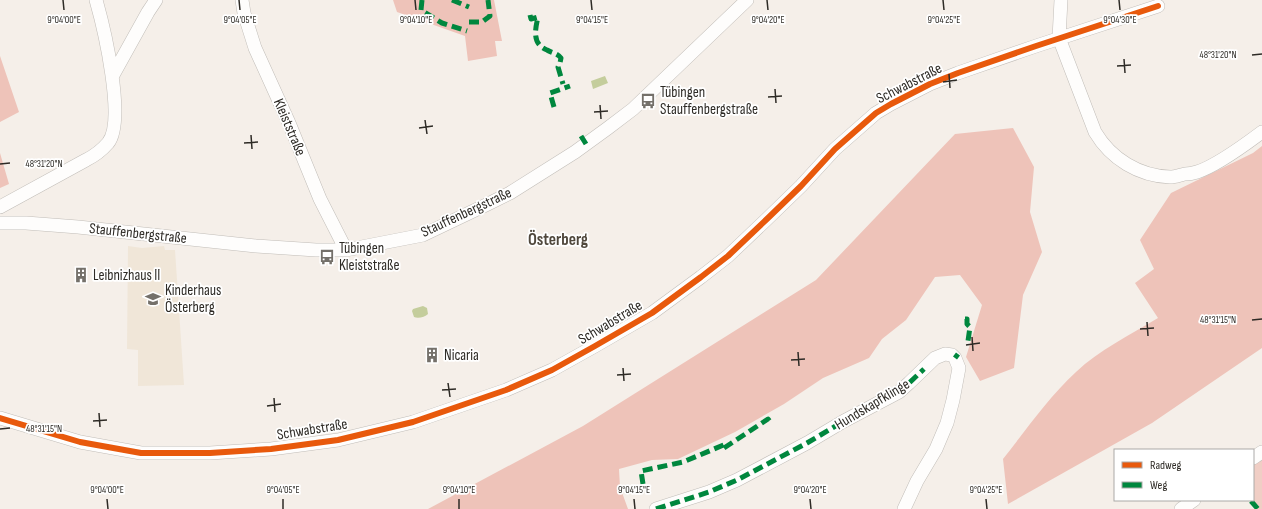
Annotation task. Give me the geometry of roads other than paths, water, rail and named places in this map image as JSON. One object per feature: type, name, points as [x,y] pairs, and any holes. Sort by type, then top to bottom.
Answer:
[{"type":"street","points":[[0,207],[98,153],[108,143],[114,129],[112,75],[96,0]]},
{"type":"street","points":[[112,75],[156,0]]},
{"type":"street","name":"Kleiststraße","points":[[242,0],[244,13],[255,48],[289,123],[320,199],[346,250]]},
{"type":"street","name":"Stauffenbergstraße","points":[[0,223],[26,223],[104,229],[256,246],[316,250],[346,250],[423,235],[510,193],[575,152],[633,109],[747,0]]},
{"type":"street","points":[[1061,0],[1059,38],[1090,120],[1101,142],[1119,160],[1141,172],[1171,177],[1197,172],[1219,161],[1262,132]]},
{"type":"street","name":"Schwabstraße","points":[[0,418],[80,442],[141,453],[210,453],[271,449],[338,440],[412,422],[506,390],[552,370],[652,313],[728,256],[801,186],[835,149],[876,113],[930,84],[958,73],[1158,6]]},
{"type":"street","name":"Hundskapfklinge","points":[[656,509],[702,494],[737,480],[899,392],[935,358],[945,354],[952,355],[955,358],[959,368],[946,423],[936,449],[917,481],[904,509]]},
{"type":"street","points":[[1181,509],[1193,501]]},
{"type":"place","name":"Tübingen Stauffenbergstraße","points":[[648,101]]},
{"type":"place","name":"Tübingen Kleiststraße","points":[[327,257]]},
{"type":"place","name":"Leibnizhaus II","points":[[81,275]]},
{"type":"place","name":"Kinderhaus Österberg","points":[[153,299]]},
{"type":"place","name":"Nicaria","points":[[432,355]]},
{"type":"district","name":"Österberg","points":[[558,239]]}]
